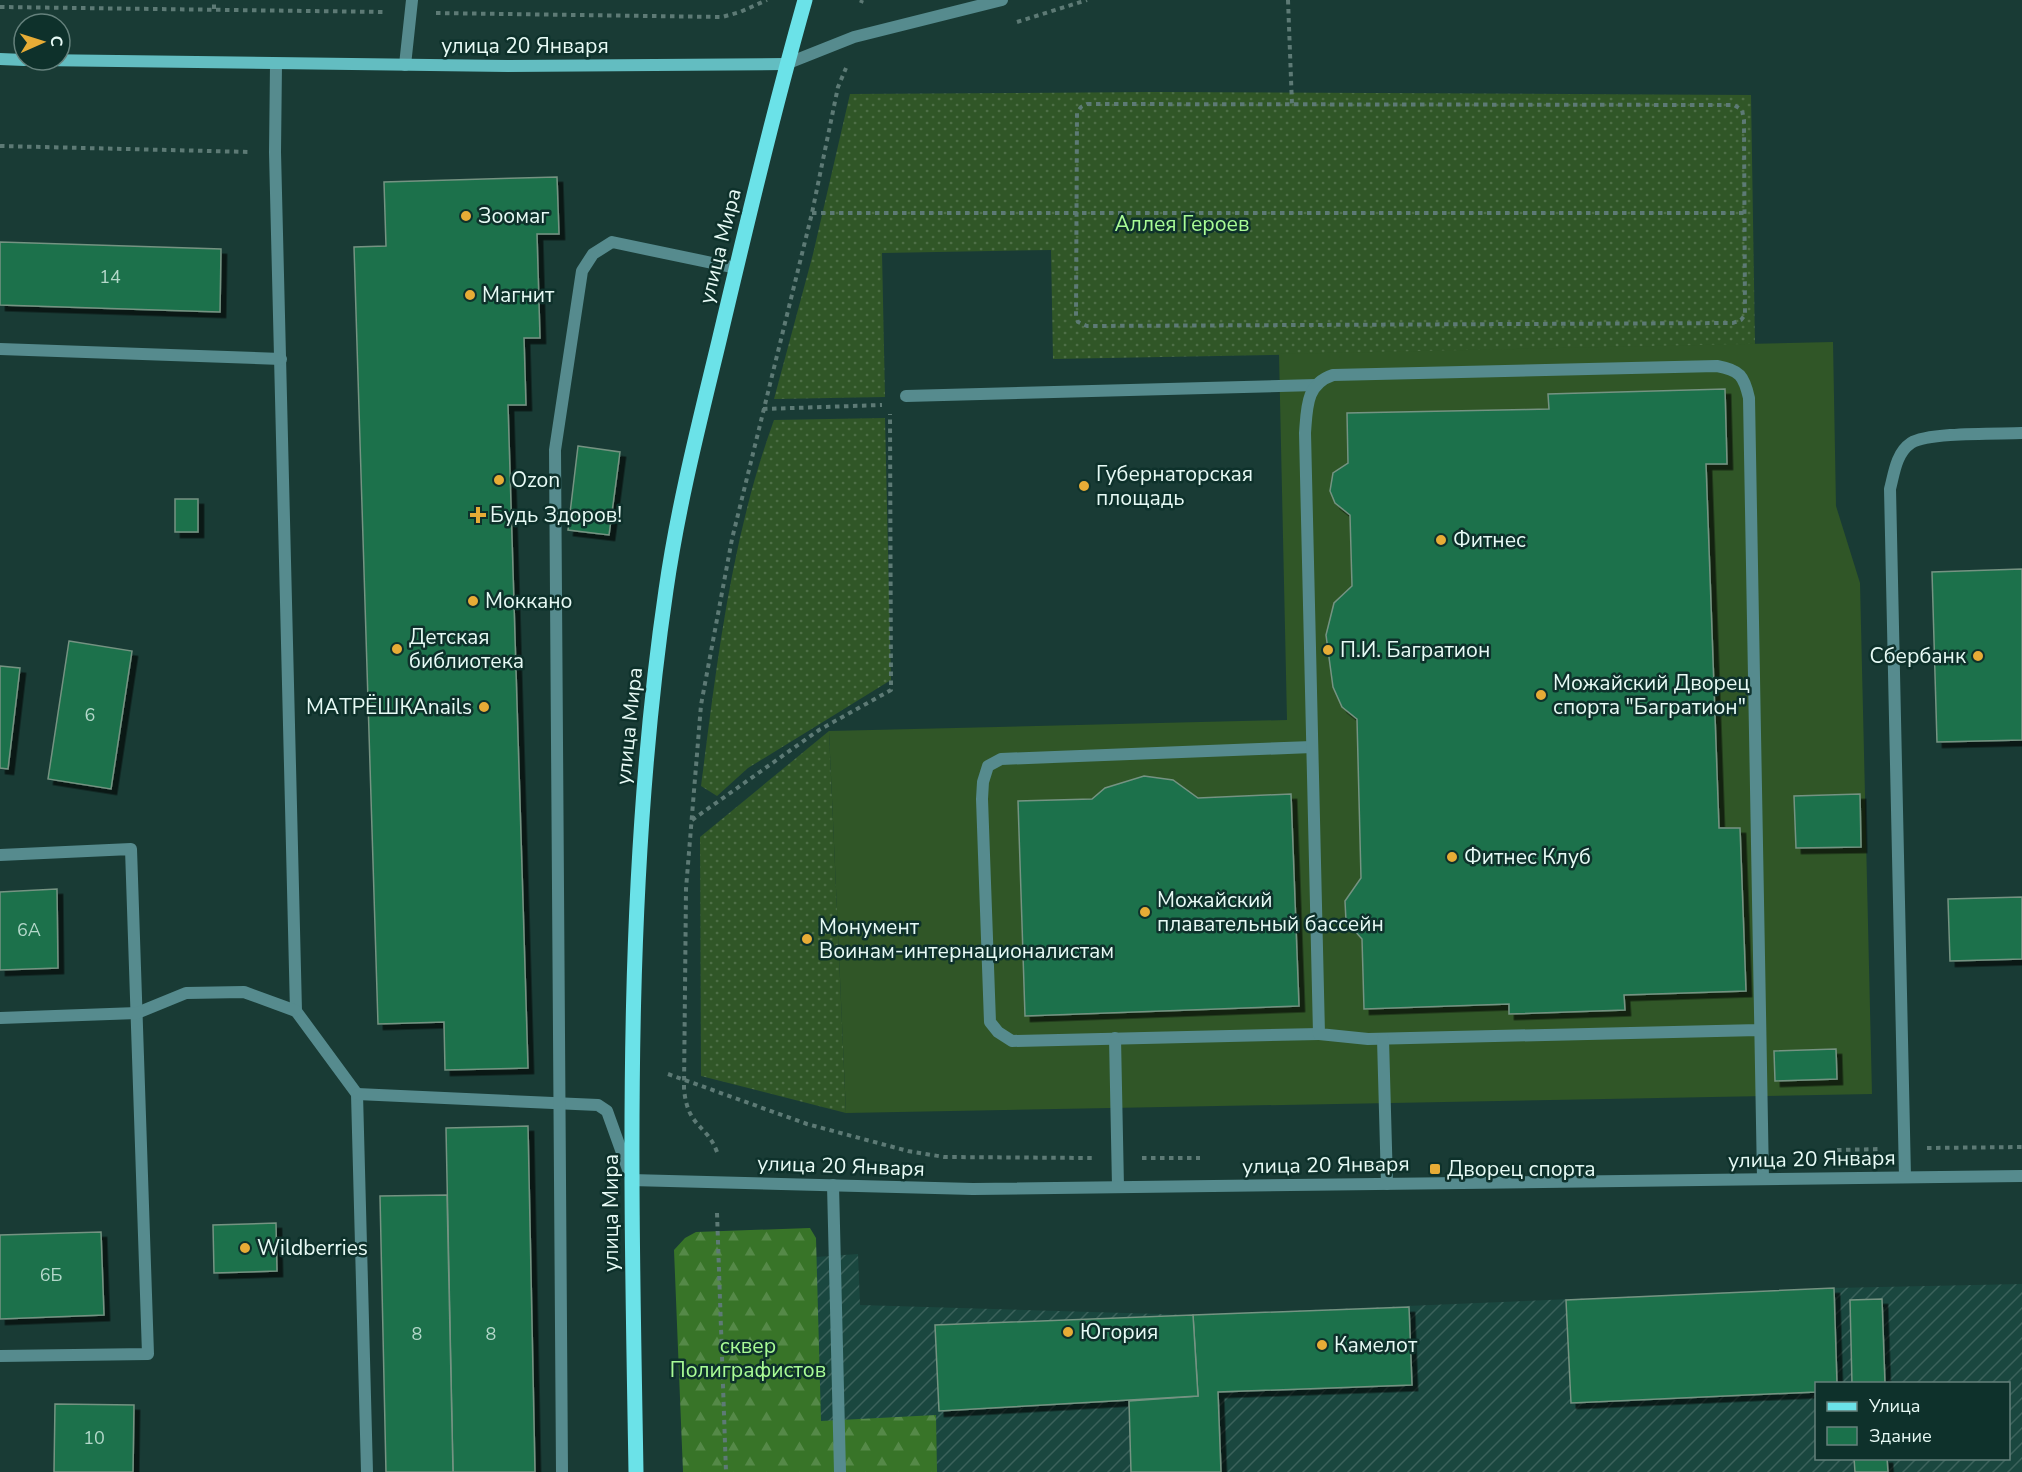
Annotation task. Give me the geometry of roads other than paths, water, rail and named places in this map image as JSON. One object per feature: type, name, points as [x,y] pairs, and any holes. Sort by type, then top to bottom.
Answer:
[{"type":"main road","name":"улица Мира","points":[[636,1472],[631,1180],[639,872],[655,671],[666,589],[683,494],[786,64],[805,0]]},
{"type":"main road","name":"улица 20 Января","points":[[72,61],[405,65],[786,64]]},
{"type":"street","points":[[405,65],[412,0]]},
{"type":"street","name":"улица 20 Января","points":[[786,64],[854,37],[1002,0]]},
{"type":"street","points":[[276,64],[275,152],[296,1011]]},
{"type":"street","points":[[562,1472],[555,450],[582,271],[593,254],[612,242],[736,268]]},
{"type":"street","points":[[0,349],[281,359]]},
{"type":"street","points":[[1320,1034],[1305,433],[1307,404],[1316,384],[1321,379],[1333,375],[1717,366],[1733,369],[1745,381],[1749,410],[1763,1179]]},
{"type":"street","points":[[906,396],[1316,384]]},
{"type":"street","points":[[1905,1177],[1890,489],[1897,460],[1911,443],[1939,436],[2022,433]]},
{"type":"street","points":[[1312,747],[1001,759],[988,766],[983,782],[982,799],[990,1022],[998,1032],[1012,1041],[1320,1034],[1383,1039],[1759,1030]]},
{"type":"street","points":[[0,855],[131,849],[148,1354],[0,1356]]},
{"type":"street","points":[[0,1018],[137,1013],[186,993],[244,992],[296,1011],[357,1094],[367,1472]]},
{"type":"street","points":[[1115,1038],[1118,1187]]},
{"type":"street","points":[[1383,1039],[1387,1184]]},
{"type":"street","points":[[357,1094],[598,1105],[607,1111],[631,1180]]},
{"type":"street","name":"улица 20 Января","points":[[631,1180],[973,1189],[2022,1176]]},
{"type":"street","points":[[833,1185],[840,1472]]},
{"type":"place","name":"Зоомаг","points":[[466,216]]},
{"type":"place","name":"Магнит","points":[[470,295]]},
{"type":"place","name":"Ozon","points":[[499,480]]},
{"type":"place","name":"Губернаторская площадь","points":[[1084,486]]},
{"type":"place","name":"Будь Здоров!","points":[[478,515]]},
{"type":"place","name":"Фитнес","points":[[1441,540]]},
{"type":"place","name":"Моккано","points":[[473,601]]},
{"type":"place","name":"Детская библиотека","points":[[397,649]]},
{"type":"place","name":"П.И. Багратион","points":[[1328,650]]},
{"type":"place","name":"Сбербанк","points":[[1978,656]]},
{"type":"place","name":"Можайский Дворец спорта \"Багратион\"","points":[[1541,695]]},
{"type":"place","name":"МAТРЁШКАnails","points":[[484,707]]},
{"type":"place","name":"Фитнес Клуб","points":[[1452,857]]},
{"type":"place","name":"Можайский плавательный бассейн","points":[[1145,912]]},
{"type":"place","name":"Монумент Воинам-интернационалистам","points":[[807,939]]},
{"type":"place","name":"Дворец спорта","points":[[1435,1169]]},
{"type":"place","name":"Wildberries","points":[[245,1248]]},
{"type":"place","name":"Югория","points":[[1068,1332]]},
{"type":"place","name":"Камелот","points":[[1322,1345]]},
{"type":"park label","name":"Аллея Героев","points":[[1182,224]]},
{"type":"park label","name":"сквер Полиграфистов","points":[[748,1358]]}]
